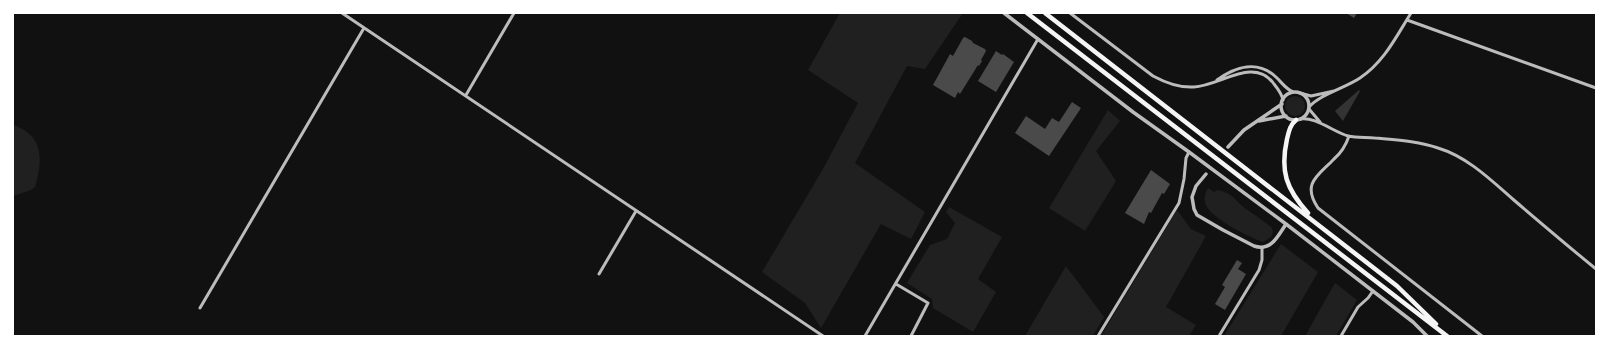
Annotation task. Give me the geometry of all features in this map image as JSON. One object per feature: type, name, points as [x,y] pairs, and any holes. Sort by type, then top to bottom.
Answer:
[{"type":"highway","points":[[1027,13],[1448,336]]},
{"type":"highway","points":[[1045,13],[1318,223],[1397,286],[1448,336]]},
{"type":"highway","points":[[1298,119],[1290,128],[1285,149],[1284,169],[1289,187],[1295,198],[1318,223]]},
{"type":"street","points":[[342,13],[823,336]]},
{"type":"street","points":[[466,96],[514,13]]},
{"type":"street","points":[[1004,13],[1143,119],[1190,152],[1286,224],[1413,322],[1427,336]]},
{"type":"street","points":[[1070,13],[1153,76],[1164,81],[1185,87],[1199,87],[1214,83],[1238,73],[1245,72],[1264,75],[1274,83],[1281,94],[1282,111],[1286,116]]},
{"type":"street","points":[[1298,119],[1306,115],[1309,108],[1317,101],[1360,78],[1379,63],[1411,13]]},
{"type":"street","points":[[1407,20],[1596,88]]},
{"type":"street","points":[[200,308],[364,28]]},
{"type":"street","points":[[865,336],[1038,39]]},
{"type":"street","points":[[1214,83],[1226,73],[1238,68],[1255,66],[1269,72],[1287,89],[1293,92],[1311,96],[1338,90]]},
{"type":"street","points":[[1228,147],[1238,135],[1254,122],[1273,111],[1287,95],[1293,92]]},
{"type":"street","points":[[1300,93],[1308,100],[1309,108],[1322,125]]},
{"type":"street","points":[[1254,122],[1286,116],[1298,119],[1307,118],[1349,136],[1422,143],[1439,148],[1464,160],[1596,269]]},
{"type":"street","points":[[1349,136],[1340,153],[1314,178],[1311,186],[1313,201],[1318,208],[1482,336]]},
{"type":"street","points":[[1098,336],[1178,203],[1184,179],[1186,158],[1190,152]]},
{"type":"street","points":[[1206,174],[1196,186],[1192,197],[1197,215],[1254,246],[1262,248],[1274,242],[1286,224]]},
{"type":"street","points":[[599,274],[636,211]]},
{"type":"street","points":[[1219,336],[1259,270],[1262,260],[1262,248]]},
{"type":"street","points":[[896,284],[928,303],[911,336]]},
{"type":"street","points":[[1341,336],[1358,306],[1368,298],[1373,291]]},
{"type":"shaded area","points":[[840,13],[963,13],[925,69],[907,66],[855,163],[925,212],[911,239],[881,224],[821,328],[805,303],[762,272],[823,169],[858,103],[808,70]]},
{"type":"shaded area","points":[[1359,90],[1360,91],[1343,121],[1335,111]]},
{"type":"shaded area","points":[[1295,96],[1302,99],[1305,106],[1302,113],[1295,116],[1288,113],[1285,106],[1288,99]]},
{"type":"shaded area","points":[[1108,110],[1120,121],[1096,151],[1116,181],[1085,231],[1049,208]]},
{"type":"shaded area","points":[[13,125],[23,129],[31,135],[36,142],[40,158],[38,177],[35,187],[31,190],[13,196]]},
{"type":"shaded area","points":[[1208,188],[1214,192],[1217,190],[1231,195],[1246,209],[1272,228],[1273,232],[1271,237],[1263,242],[1240,232],[1215,216],[1205,203],[1205,196]]},
{"type":"shaded area","points":[[949,207],[1002,237],[978,279],[996,292],[973,332],[933,308],[932,299],[907,283],[930,245],[947,239],[955,223],[946,212]]},
{"type":"shaded area","points":[[1177,210],[1191,229],[1206,236],[1166,307],[1196,325],[1189,336],[1101,336]]},
{"type":"shaded area","points":[[1281,244],[1318,272],[1281,336],[1224,336]]},
{"type":"shaded area","points":[[1066,266],[1104,317],[1093,336],[1025,336]]},
{"type":"shaded area","points":[[1335,283],[1357,300],[1336,336],[1305,336]]},
{"type":"building","points":[[1346,13],[1357,13],[1354,18]]},
{"type":"building","points":[[965,37],[986,51],[979,66],[978,65],[960,94],[958,92],[955,98],[933,85],[950,54],[953,56]]},
{"type":"building","points":[[996,51],[1014,62],[996,92],[978,81]]},
{"type":"building","points":[[1072,102],[1081,108],[1049,156],[1015,133],[1026,116],[1045,129],[1052,118],[1059,122]]},
{"type":"building","points":[[1151,170],[1170,184],[1164,194],[1162,193],[1151,213],[1149,212],[1144,224],[1125,213]]},
{"type":"building","points":[[1237,260],[1242,263],[1238,269],[1246,274],[1225,310],[1215,304],[1225,287],[1222,285]]}]
